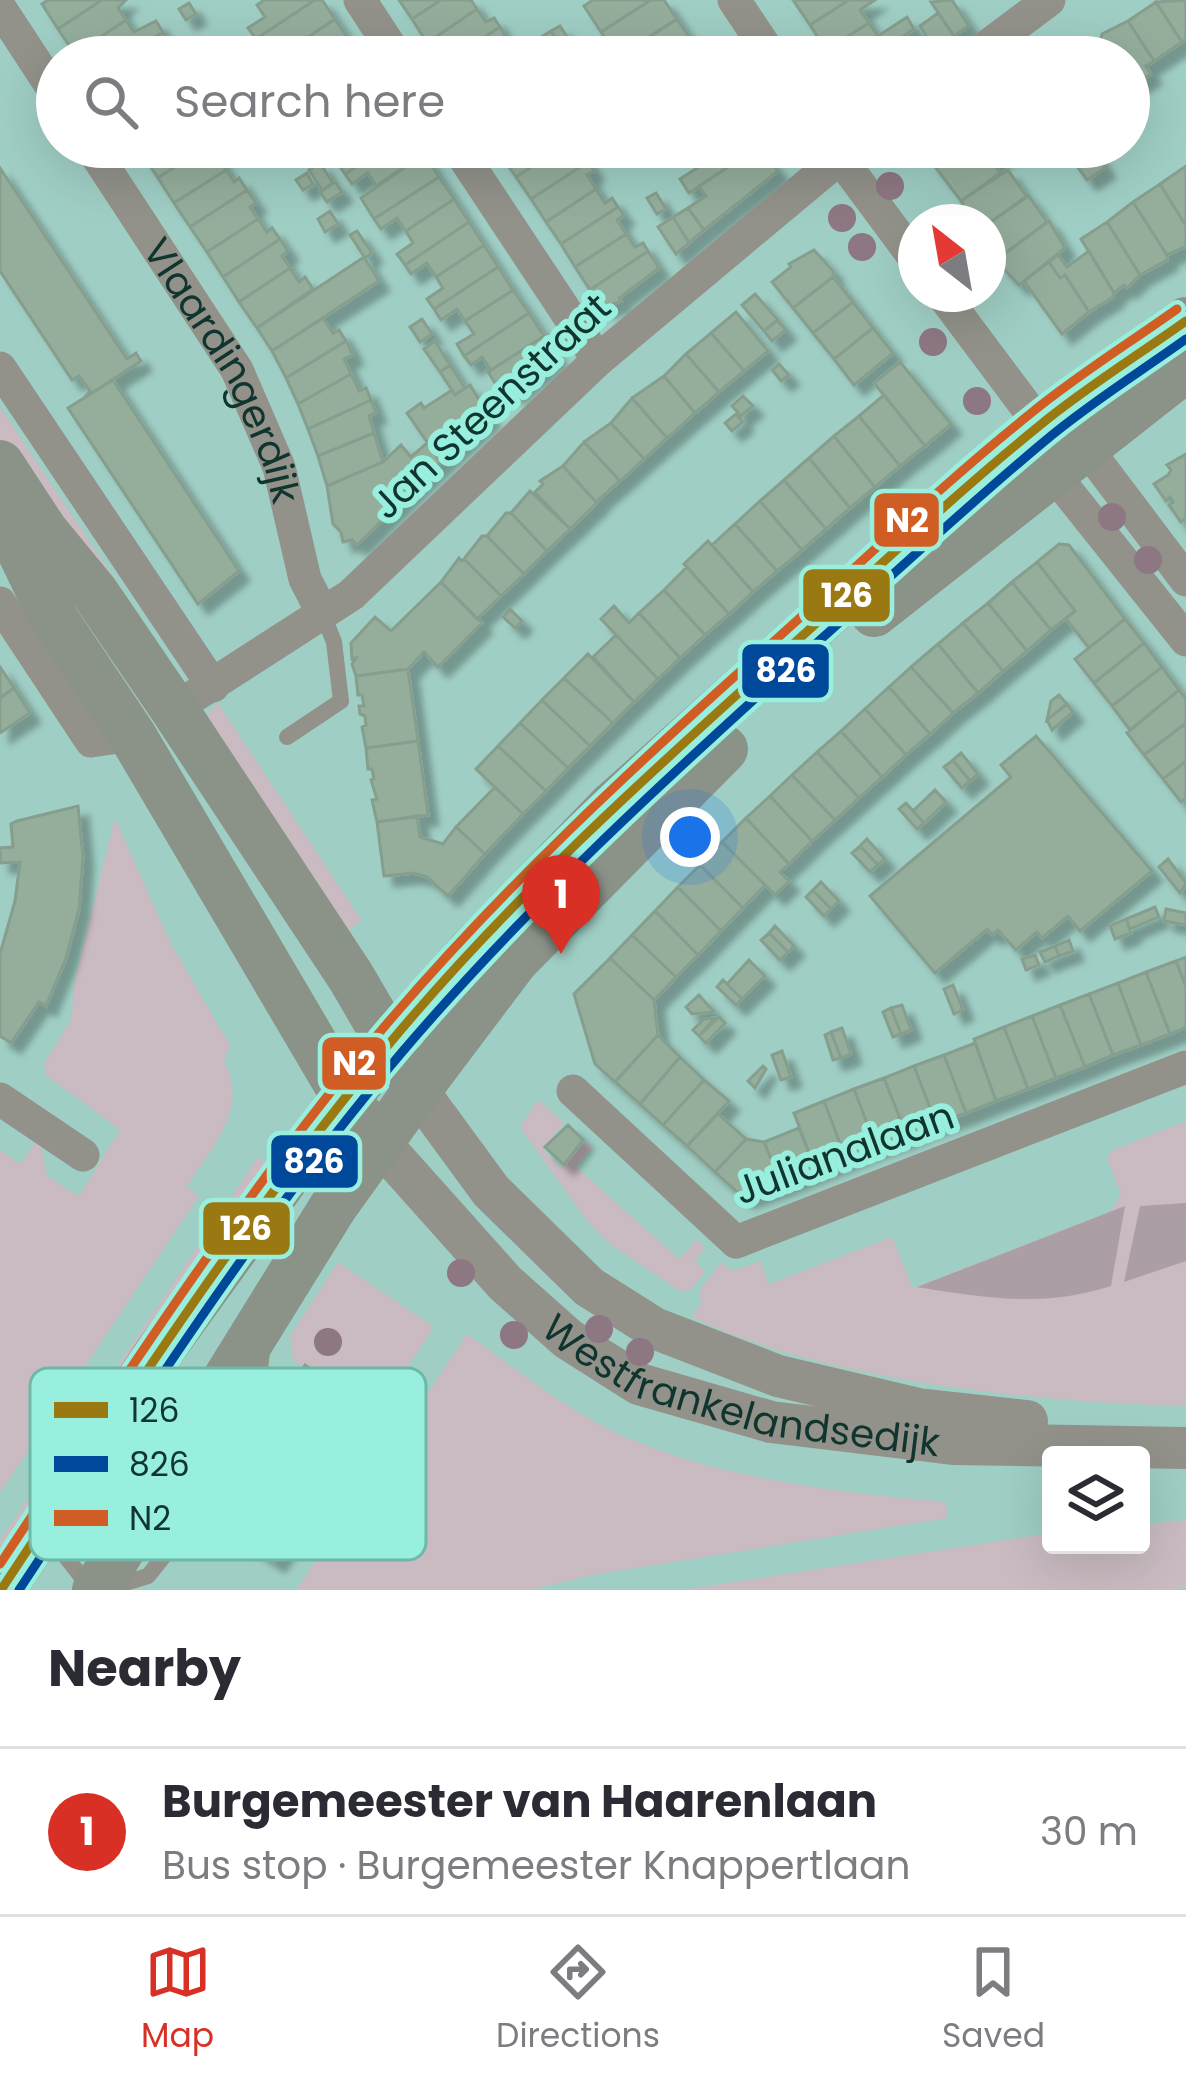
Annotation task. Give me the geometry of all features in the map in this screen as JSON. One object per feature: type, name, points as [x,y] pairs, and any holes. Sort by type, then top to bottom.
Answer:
[{"type":"main road","points":[[148,1368],[288,1174],[389,1044],[611,807],[1040,425],[1186,321]]},
{"type":"main road","points":[[235,1368],[333,1207],[515,960],[697,775],[897,592],[1186,368]]},
{"type":"main road","points":[[0,464],[44,531],[95,593],[193,697],[417,1090]]},
{"type":"main road","points":[[0,508],[51,614],[132,734],[347,1100],[379,1142]]},
{"type":"main road","points":[[132,734],[193,697]]},
{"type":"main road","points":[[1,1590],[30,1548]]},
{"type":"main road","points":[[97,1590],[116,1560]]},
{"type":"street","points":[[360,0],[384,36]]},
{"type":"street","points":[[734,0],[758,36]]},
{"type":"street","points":[[1001,36],[1048,0]]},
{"type":"street","points":[[0,8],[36,63]]},
{"type":"street","name":"Vlaardingerdijk","points":[[105,168],[238,370],[279,467],[305,579],[322,612]]},
{"type":"street","points":[[471,168],[598,360]]},
{"type":"street","name":"Jan Steenstraat","points":[[193,697],[351,595],[598,360],[821,168]]},
{"type":"street","points":[[854,168],[898,233]]},
{"type":"street","points":[[955,312],[1068,459],[1186,580]]},
{"type":"street","points":[[0,368],[193,697]]},
{"type":"street","points":[[1068,459],[1186,640]]},
{"type":"street","points":[[0,604],[91,741],[132,734]]},
{"type":"street","name":"Julianalaan","points":[[573,1091],[736,1241],[1186,1067]]},
{"type":"street","name":"Westfrankelandsedijk","points":[[417,1090],[490,1191],[590,1287],[654,1328],[778,1376],[918,1408],[1186,1444]]},
{"type":"street","points":[[0,1100],[83,1155]]},
{"type":"street","name":"Westfrankelandsedijk","points":[[379,1142],[505,1282],[568,1339],[639,1384],[771,1422],[953,1444],[1186,1444]]},
{"type":"lane","points":[[287,737],[341,701],[334,642],[322,612]]},
{"type":"lane","points":[[70,1560],[97,1590]]},
{"type":"shaded area","points":[[0,407],[150,632],[0,446]]},
{"type":"shaded area","points":[[218,703],[362,921],[339,936],[207,715]]},
{"type":"shaded area","points":[[115,818],[172,946],[230,1045],[224,1061],[233,1095],[225,1126],[187,1187],[199,1196],[84,1368],[30,1368],[30,1448],[0,1493],[0,1150],[21,1164],[36,1142],[47,1176],[79,1196],[120,1130],[46,1075],[44,1064],[71,1020],[75,979]]},
{"type":"shaded area","points":[[538,1100],[564,1123],[542,1149],[561,1167],[586,1142],[592,1148],[576,1167],[679,1259],[696,1240],[706,1248],[695,1260],[705,1273],[690,1290],[680,1291],[611,1245],[587,1221],[520,1127]]},
{"type":"shaded area","points":[[1186,1121],[1186,1406],[1065,1400],[868,1373],[805,1358],[692,1317],[701,1303],[699,1291],[721,1263],[733,1271],[760,1261],[769,1284],[892,1237],[913,1288],[1110,1212],[1121,1194],[1107,1159],[1111,1151]]},
{"type":"shaded area","points":[[258,1157],[266,1163],[127,1368],[116,1368]]},
{"type":"shaded area","points":[[1186,1203],[1186,1261],[1124,1282],[1140,1206]]},
{"type":"shaded area","points":[[1125,1206],[1111,1286],[1038,1299],[917,1287]]},
{"type":"shaded area","points":[[338,1262],[434,1327],[407,1368],[306,1368],[293,1360],[290,1336]]},
{"type":"shaded area","points":[[467,1334],[581,1414],[660,1450],[781,1482],[946,1502],[947,1518],[592,1575],[530,1590],[296,1590],[316,1560],[426,1560],[426,1395]]},
{"type":"shaded area","points":[[30,1495],[30,1512],[0,1556],[0,1540]]},
{"type":"shaded area","points":[[1186,1520],[1186,1587],[683,1590],[1042,1534],[1042,1554],[1150,1554],[1150,1524]]},
{"type":"building","points":[[102,0],[58,29],[42,4]]},
{"type":"building","points":[[102,0],[126,0],[118,8],[126,20],[102,36],[63,36],[58,29]]},
{"type":"building","points":[[264,0],[315,0],[261,36],[254,36],[248,28],[265,17],[257,5]]},
{"type":"building","points":[[315,0],[322,0],[335,19],[310,36],[261,36]]},
{"type":"building","points":[[399,0],[441,0],[412,19]]},
{"type":"building","points":[[441,0],[471,0],[477,9],[437,36],[423,36],[412,19]]},
{"type":"building","points":[[593,0],[651,0],[601,32],[584,6]]},
{"type":"building","points":[[651,0],[664,0],[677,19],[650,36],[604,36],[601,32]]},
{"type":"building","points":[[793,0],[849,0],[810,25]]},
{"type":"building","points":[[849,0],[875,0],[860,10],[869,23],[848,36],[817,36],[810,25]]},
{"type":"building","points":[[952,0],[969,26],[954,36],[931,2]]},
{"type":"building","points":[[1186,0],[1186,39],[1182,42],[1156,2]]},
{"type":"building","points":[[1156,2],[1182,42],[1154,61],[1150,36],[1138,36],[1128,21]]},
{"type":"building","points":[[189,3],[196,14],[186,20],[179,9]]},
{"type":"building","points":[[477,9],[486,22],[494,18],[500,27],[486,36],[437,36]]},
{"type":"building","points":[[938,13],[954,36],[926,36],[920,26]]},
{"type":"building","points":[[907,17],[914,29],[904,36],[878,36]]},
{"type":"building","points":[[335,19],[346,36],[310,36]]},
{"type":"building","points":[[677,19],[689,36],[651,36]]},
{"type":"building","points":[[126,20],[134,32],[156,21],[163,32],[157,36],[102,36]]},
{"type":"building","points":[[1128,21],[1138,36],[1102,36]]},
{"type":"building","points":[[869,23],[878,36],[848,36]]},
{"type":"building","points":[[560,26],[567,36],[554,36],[551,31]]},
{"type":"building","points":[[1186,166],[1186,226],[1160,184]]},
{"type":"building","points":[[0,168],[127,359],[136,353],[141,361],[84,398],[90,391],[79,376],[72,380],[0,271]]},
{"type":"building","points":[[151,168],[173,168],[158,178]]},
{"type":"building","points":[[173,168],[226,170],[174,203],[158,178]]},
{"type":"building","points":[[323,168],[333,183],[322,190],[309,170]]},
{"type":"building","points":[[354,168],[403,168],[376,186],[368,173],[352,184],[345,174]]},
{"type":"building","points":[[404,168],[433,168],[439,177],[374,219],[361,198]]},
{"type":"building","points":[[510,168],[530,168],[516,177]]},
{"type":"building","points":[[530,168],[579,168],[531,199],[516,177]]},
{"type":"building","points":[[579,168],[594,171],[587,175],[596,189],[546,222],[531,199]]},
{"type":"building","points":[[697,168],[727,168],[689,193],[680,179]]},
{"type":"building","points":[[727,168],[778,171],[704,230],[688,208],[706,196],[699,186]]},
{"type":"building","points":[[936,168],[997,168],[1000,173],[961,201]]},
{"type":"building","points":[[1078,168],[1105,168],[1087,180]]},
{"type":"building","points":[[226,170],[247,190],[190,227],[174,203]]},
{"type":"building","points":[[1008,170],[1027,197],[1006,212],[1006,204],[961,201]]},
{"type":"building","points":[[307,173],[313,184],[303,190],[296,180]]},
{"type":"building","points":[[439,177],[454,199],[406,231],[397,218],[381,229],[374,219]]},
{"type":"building","points":[[335,182],[342,192],[327,202],[320,192]]},
{"type":"building","points":[[1160,184],[1186,226],[1186,246],[1167,255],[1133,202]]},
{"type":"building","points":[[596,189],[605,203],[612,198],[618,207],[561,244],[546,222]]},
{"type":"building","points":[[247,190],[256,203],[250,207],[258,219],[207,252],[190,227]]},
{"type":"building","points":[[656,193],[666,209],[657,214],[647,198]]},
{"type":"building","points":[[1028,195],[1047,222],[1006,253],[1006,211]]},
{"type":"building","points":[[454,199],[469,222],[405,265],[397,254],[413,243],[406,231]]},
{"type":"building","points":[[1133,202],[1167,255],[1167,260],[1140,275],[1107,222]]},
{"type":"building","points":[[618,207],[624,215],[617,220],[626,234],[575,267],[561,244]]},
{"type":"building","points":[[688,208],[704,230],[689,243],[673,217]]},
{"type":"building","points":[[330,211],[338,224],[325,232],[318,219]]},
{"type":"building","points":[[673,217],[689,243],[676,254],[658,227]]},
{"type":"building","points":[[258,219],[280,239],[223,277],[207,252]]},
{"type":"building","points":[[1049,221],[1065,248],[1019,285],[1006,271],[1006,253]]},
{"type":"building","points":[[469,222],[484,245],[436,277],[427,263],[411,274],[405,265]]},
{"type":"building","points":[[1107,222],[1140,275],[1114,293],[1081,239]]},
{"type":"building","points":[[357,231],[372,253],[365,258],[350,235]]},
{"type":"building","points":[[626,234],[635,247],[643,243],[648,251],[590,290],[575,267]]},
{"type":"building","points":[[280,239],[288,251],[282,256],[290,268],[239,302],[223,277]]},
{"type":"building","points":[[484,245],[498,267],[434,309],[427,299],[443,288],[436,277]]},
{"type":"building","points":[[814,250],[833,277],[793,308],[772,282],[789,264]]},
{"type":"building","points":[[648,251],[659,268],[621,301],[603,308],[590,290]]},
{"type":"building","points":[[1089,251],[1114,293],[1089,312],[1065,275],[1060,278],[1049,262],[1058,255],[1067,267]]},
{"type":"building","points":[[364,257],[379,281],[272,351],[257,328]]},
{"type":"building","points":[[1049,262],[1060,278],[1065,275],[1089,312],[1062,334],[1024,281]]},
{"type":"building","points":[[498,267],[513,290],[465,321],[457,309],[441,320],[434,309]]},
{"type":"building","points":[[290,268],[299,282],[305,277],[313,289],[257,328],[239,302]]},
{"type":"building","points":[[833,277],[853,302],[813,333],[793,308]]},
{"type":"building","points":[[513,290],[529,313],[464,356],[457,344],[474,334],[465,321]]},
{"type":"building","points":[[755,294],[778,320],[764,331],[742,305]]},
{"type":"building","points":[[853,302],[873,328],[834,359],[813,333]]},
{"type":"building","points":[[736,312],[768,351],[744,371],[711,333]]},
{"type":"building","points":[[529,313],[544,336],[491,370],[482,357],[471,365],[464,356]]},
{"type":"building","points":[[323,318],[346,341],[286,378],[272,351]]},
{"type":"building","points":[[422,319],[432,334],[420,342],[410,327]]},
{"type":"building","points":[[777,320],[786,330],[772,341],[764,331]]},
{"type":"building","points":[[873,328],[893,353],[854,385],[834,359]]},
{"type":"building","points":[[711,333],[744,371],[719,392],[686,354]]},
{"type":"building","points":[[544,336],[557,356],[514,394],[509,386],[501,392],[488,372]]},
{"type":"building","points":[[346,341],[353,355],[344,359],[351,374],[298,404],[286,378]]},
{"type":"building","points":[[435,341],[450,365],[440,372],[424,349]]},
{"type":"building","points":[[686,354],[719,392],[695,413],[664,376]]},
{"type":"building","points":[[900,362],[951,424],[925,446],[874,383]]},
{"type":"building","points":[[779,364],[789,375],[781,381],[772,370]]},
{"type":"building","points":[[450,365],[465,388],[455,395],[440,372]]},
{"type":"building","points":[[351,374],[359,391],[366,388],[371,400],[308,429],[298,404]]},
{"type":"building","points":[[664,376],[695,413],[667,438],[632,398]]},
{"type":"building","points":[[113,380],[239,571],[198,604],[68,408]]},
{"type":"building","points":[[470,385],[490,417],[441,462],[407,413]]},
{"type":"building","points":[[884,395],[925,446],[900,466],[859,416]]},
{"type":"building","points":[[743,396],[753,406],[741,416],[732,406]]},
{"type":"building","points":[[632,398],[667,438],[644,459],[611,423]]},
{"type":"building","points":[[371,400],[376,413],[369,416],[374,433],[318,456],[308,429]]},
{"type":"building","points":[[736,414],[743,422],[732,431],[725,423]]},
{"type":"building","points":[[859,416],[900,466],[875,487],[834,436]]},
{"type":"building","points":[[611,423],[644,459],[620,481],[584,442]]},
{"type":"building","points":[[374,433],[383,462],[327,486],[318,456]]},
{"type":"building","points":[[834,436],[875,487],[850,508],[809,458]]},
{"type":"building","points":[[584,442],[620,481],[596,502],[563,466]]},
{"type":"building","points":[[427,443],[441,462],[357,545],[352,540],[343,542],[333,524],[327,486],[383,462],[401,445],[411,457]]},
{"type":"building","points":[[1186,454],[1186,518],[1181,522],[1169,505],[1170,497],[1166,501],[1154,484],[1168,475],[1167,465]]},
{"type":"building","points":[[809,458],[850,508],[826,529],[784,480]]},
{"type":"building","points":[[563,466],[597,503],[570,529],[535,492],[543,484],[540,481]]},
{"type":"building","points":[[784,480],[826,529],[802,550],[760,501]]},
{"type":"building","points":[[530,491],[570,529],[547,551],[511,513]]},
{"type":"building","points":[[760,501],[802,550],[777,571],[735,524]]},
{"type":"building","points":[[506,513],[547,551],[524,574],[487,536]]},
{"type":"building","points":[[735,524],[777,571],[753,592],[712,545]]},
{"type":"building","points":[[482,536],[524,574],[501,596],[464,559]]},
{"type":"building","points":[[708,541],[753,592],[729,614],[684,564]]},
{"type":"building","points":[[1059,544],[1069,545],[1125,619],[1089,648],[1066,619],[1075,611],[1037,562]]},
{"type":"building","points":[[459,558],[501,596],[477,619],[441,582]]},
{"type":"building","points":[[1037,562],[1075,611],[1051,630],[1012,582]]},
{"type":"building","points":[[687,567],[729,614],[705,635],[664,590]]},
{"type":"building","points":[[441,582],[482,623],[438,667],[424,652],[408,669],[356,676],[351,643],[375,617],[391,631]]},
{"type":"building","points":[[1012,582],[1051,630],[1027,651],[988,603]]},
{"type":"building","points":[[664,590],[705,635],[680,658],[639,613]]},
{"type":"building","points":[[988,603],[1027,651],[1003,671],[963,623]]},
{"type":"building","points":[[614,606],[629,623],[639,613],[680,658],[658,679],[601,619]]},
{"type":"building","points":[[510,609],[522,621],[515,628],[503,617]]},
{"type":"building","points":[[1125,619],[1144,643],[1094,683],[1075,659]]},
{"type":"building","points":[[963,623],[1003,671],[978,693],[938,644]]},
{"type":"building","points":[[616,635],[658,679],[634,702],[593,657]]},
{"type":"building","points":[[1144,643],[1162,667],[1112,706],[1094,683]]},
{"type":"building","points":[[938,644],[978,693],[953,713],[911,667]]},
{"type":"building","points":[[588,654],[634,702],[613,723],[564,678]]},
{"type":"building","points":[[0,667],[14,688],[0,698]]},
{"type":"building","points":[[911,667],[953,713],[930,734],[889,687]]},
{"type":"building","points":[[1162,667],[1179,690],[1130,730],[1112,706]]},
{"type":"building","points":[[408,669],[418,741],[366,748],[365,716],[359,706],[364,706],[356,676]]},
{"type":"building","points":[[564,678],[613,723],[590,746],[542,700]]},
{"type":"building","points":[[889,687],[930,734],[906,755],[865,709]]},
{"type":"building","points":[[14,688],[30,713],[0,733],[0,698]]},
{"type":"building","points":[[1179,690],[1186,699],[1186,723],[1144,755],[1127,733]]},
{"type":"building","points":[[1059,695],[1067,704],[1047,720],[1051,701]]},
{"type":"building","points":[[542,700],[590,746],[568,768],[520,723]]},
{"type":"building","points":[[1067,704],[1073,712],[1052,730],[1047,720]]},
{"type":"building","points":[[865,709],[906,755],[882,777],[841,731]]},
{"type":"building","points":[[520,723],[568,768],[546,791],[498,746]]},
{"type":"building","points":[[1186,723],[1186,761],[1163,779],[1144,755]]},
{"type":"building","points":[[841,731],[882,777],[859,798],[817,752]]},
{"type":"building","points":[[1036,736],[1152,871],[1080,931],[1068,916],[1042,938],[1037,932],[1016,950],[998,930],[992,935],[987,929],[935,973],[870,896],[1011,777],[1001,765]]},
{"type":"building","points":[[418,741],[428,815],[377,822],[366,748]]},
{"type":"building","points":[[498,746],[546,791],[523,814],[476,769]]},
{"type":"building","points":[[817,752],[859,798],[835,820],[792,775]]},
{"type":"building","points":[[961,753],[978,774],[970,781],[953,760]]},
{"type":"building","points":[[953,760],[970,781],[962,788],[944,767]]},
{"type":"building","points":[[1186,761],[1186,798],[1181,802],[1163,779]]},
{"type":"building","points":[[792,775],[835,820],[812,841],[770,796]]},
{"type":"building","points":[[495,787],[523,814],[485,854],[456,827]]},
{"type":"building","points":[[935,790],[946,802],[924,823],[913,811]]},
{"type":"building","points":[[770,796],[812,841],[789,864],[746,818]]},
{"type":"building","points":[[906,803],[924,823],[917,829],[899,809]]},
{"type":"building","points":[[78,806],[83,857],[79,909],[66,958],[46,1006],[39,1002],[11,1043],[0,1036],[0,954],[20,862],[0,863],[0,848],[13,847],[11,824]]},
{"type":"building","points":[[417,816],[420,837],[443,844],[456,827],[485,854],[448,896],[427,877],[414,873],[384,876],[377,822]]},
{"type":"building","points":[[746,818],[789,864],[780,872],[789,881],[775,895],[722,842]]},
{"type":"building","points":[[867,839],[885,859],[878,865],[860,846]]},
{"type":"building","points":[[722,842],[765,885],[743,908],[700,865]]},
{"type":"building","points":[[860,846],[878,865],[870,872],[852,853]]},
{"type":"building","points":[[1168,859],[1186,883],[1180,893],[1159,867]]},
{"type":"building","points":[[700,865],[743,908],[721,931],[678,887]]},
{"type":"building","points":[[821,882],[839,901],[831,909],[813,890]]},
{"type":"building","points":[[678,887],[721,931],[698,955],[655,911]]},
{"type":"building","points":[[813,890],[831,909],[824,916],[806,897]]},
{"type":"building","points":[[1155,907],[1159,917],[1130,929],[1126,919]]},
{"type":"building","points":[[1166,909],[1186,913],[1186,925],[1164,921]]},
{"type":"building","points":[[655,911],[698,955],[676,977],[632,935]]},
{"type":"building","points":[[1126,919],[1131,933],[1115,939],[1110,926]]},
{"type":"building","points":[[775,926],[794,946],[788,952],[769,933]]},
{"type":"building","points":[[769,933],[788,952],[780,960],[761,940]]},
{"type":"building","points":[[632,935],[676,977],[654,1000],[610,958]]},
{"type":"building","points":[[1069,940],[1073,951],[1059,956],[1055,946]]},
{"type":"building","points":[[1055,946],[1059,956],[1045,962],[1040,952]]},
{"type":"building","points":[[1035,955],[1039,965],[1026,970],[1022,959]]},
{"type":"building","points":[[1186,957],[1186,987],[1176,961]]},
{"type":"building","points":[[610,958],[654,1000],[658,1035],[615,1082],[595,1064],[574,994]]},
{"type":"building","points":[[749,960],[765,976],[742,999],[727,984]]},
{"type":"building","points":[[1176,961],[1186,987],[1186,1027],[1170,1034],[1146,972]]},
{"type":"building","points":[[1146,972],[1170,1034],[1141,1045],[1118,983]]},
{"type":"building","points":[[723,980],[742,999],[736,1005],[717,987]]},
{"type":"building","points":[[1118,983],[1141,1045],[1113,1055],[1089,994]]},
{"type":"building","points":[[953,985],[963,1010],[954,1014],[944,989]]},
{"type":"building","points":[[1089,994],[1113,1055],[1085,1067],[1060,1005]]},
{"type":"building","points":[[699,995],[714,1012],[692,1014],[686,1007]]},
{"type":"building","points":[[902,1005],[911,1030],[901,1034],[891,1008]]},
{"type":"building","points":[[1060,1005],[1085,1067],[1056,1078],[1032,1016]]},
{"type":"building","points":[[891,1008],[901,1034],[893,1037],[883,1012]]},
{"type":"building","points":[[1032,1016],[1056,1078],[1028,1089],[1004,1027]]},
{"type":"building","points":[[719,1017],[725,1023],[706,1043],[699,1036]]},
{"type":"building","points":[[715,1018],[699,1036],[693,1030],[704,1019]]},
{"type":"building","points":[[1004,1027],[1028,1089],[996,1101],[974,1039]]},
{"type":"building","points":[[842,1028],[851,1054],[841,1058],[831,1032]]},
{"type":"building","points":[[831,1032],[841,1058],[833,1060],[825,1035]]},
{"type":"building","points":[[658,1035],[680,1057],[640,1104],[615,1082]]},
{"type":"building","points":[[975,1043],[996,1101],[966,1113],[944,1055]]},
{"type":"building","points":[[782,1051],[791,1077],[781,1080],[772,1055]]},
{"type":"building","points":[[944,1055],[966,1113],[936,1124],[914,1066]]},
{"type":"building","points":[[680,1057],[704,1080],[663,1125],[640,1104]]},
{"type":"building","points":[[763,1066],[766,1069],[755,1088],[748,1081]]},
{"type":"building","points":[[914,1066],[936,1124],[907,1136],[884,1078]]},
{"type":"building","points":[[884,1078],[907,1136],[876,1147],[854,1089]]},
{"type":"building","points":[[704,1080],[729,1101],[687,1146],[663,1125]]},
{"type":"building","points":[[854,1089],[876,1147],[846,1159],[824,1101]]},
{"type":"building","points":[[824,1101],[846,1159],[816,1171],[794,1113]]},
{"type":"building","points":[[718,1114],[746,1139],[715,1172],[687,1146]]},
{"type":"building","points":[[568,1125],[583,1140],[564,1165],[545,1147]]},
{"type":"building","points":[[799,1128],[816,1171],[782,1185],[764,1142]]},
{"type":"building","points":[[746,1139],[764,1142],[782,1185],[744,1198],[715,1172]]},
{"type":"transit line","name":"N2","points":[[132,1368],[327,1096],[520,880],[720,689],[964,469],[1065,386],[1177,309]]},
{"type":"transit line","name":"126","points":[[149,1368],[336,1109],[434,992],[529,891],[973,481],[1057,412],[1186,321]]},
{"type":"transit line","name":"826","points":[[167,1368],[350,1115],[449,998],[546,896],[750,703],[954,520],[1063,426],[1186,339]]},
{"type":"transit line","name":"N2","points":[[0,1564],[30,1519]]},
{"type":"transit line","name":"126","points":[[1,1590],[30,1546]]},
{"type":"transit line","name":"826","points":[[19,1590],[39,1560]]},
{"type":"place","name":"Burgemeester van Haarenlaan","points":[[561,954]]}]
